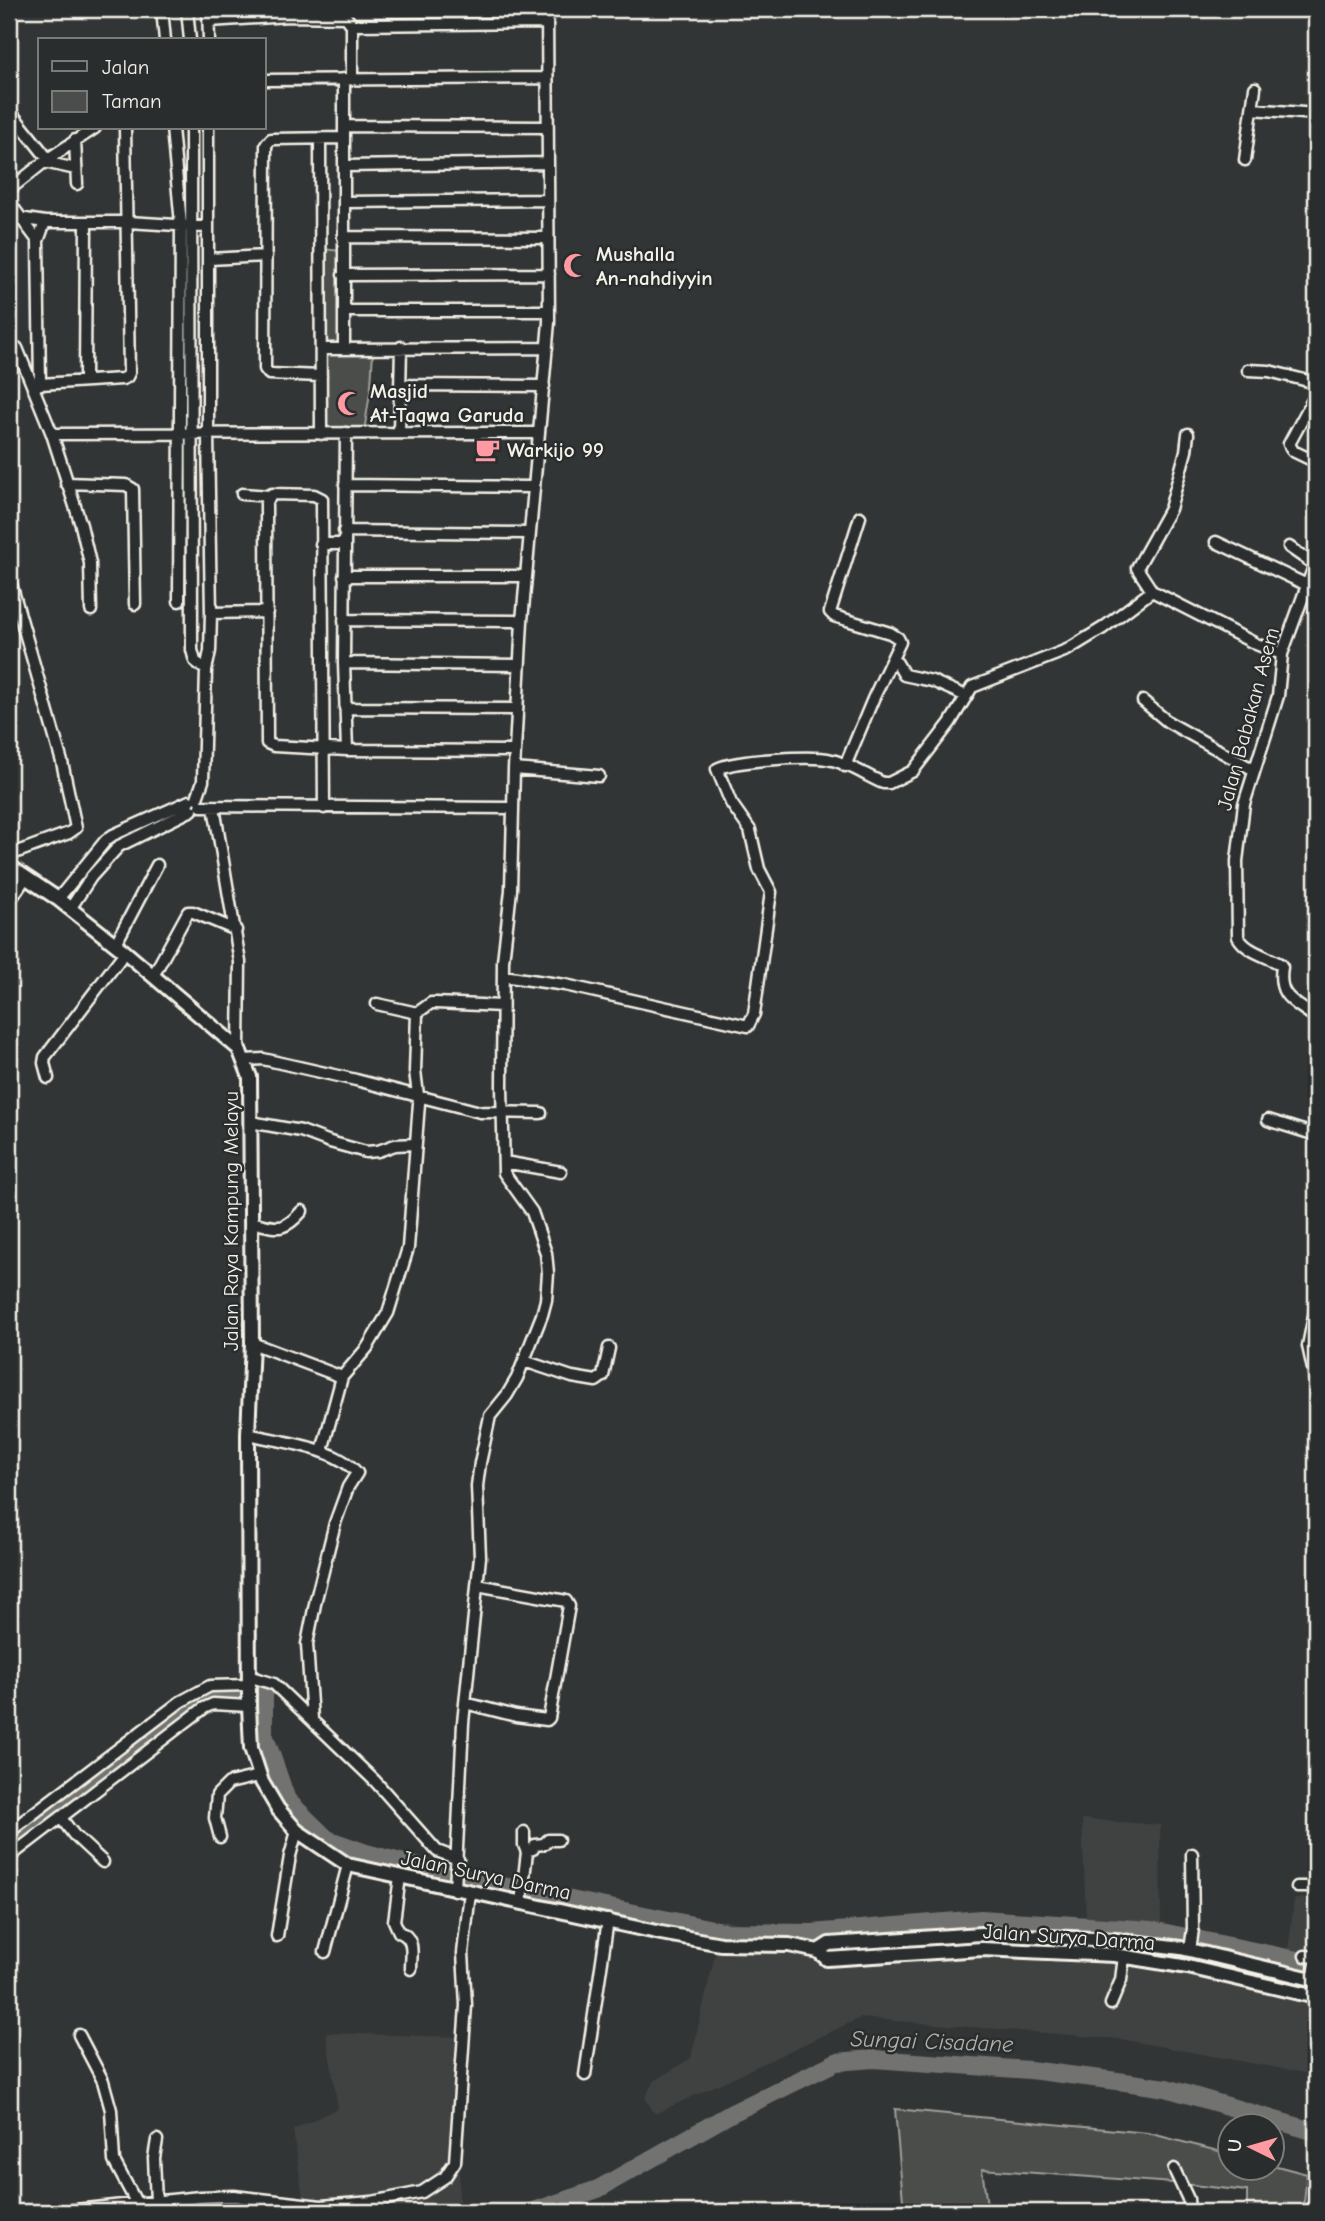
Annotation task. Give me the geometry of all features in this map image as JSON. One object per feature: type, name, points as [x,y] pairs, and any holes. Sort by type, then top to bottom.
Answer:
[{"type":"main road","points":[[9,866],[58,899],[120,948],[242,1054]]},
{"type":"main road","name":"Jalan Raya Kampung Melayu","points":[[242,1054],[250,1077],[248,1691]]},
{"type":"main road","name":"Jalan Surya Darma","points":[[248,1691],[251,1748],[259,1776],[278,1809],[297,1831],[348,1865],[455,1888],[470,1894],[522,1900],[661,1933],[721,1944],[789,1945],[818,1951],[827,1959],[982,1949],[1124,1956],[1188,1966],[1316,1997]]},
{"type":"main road","name":"Jalan Surya Darma","points":[[818,1951],[829,1944],[981,1934],[1116,1940],[1190,1948],[1315,1974]]},
{"type":"street","points":[[162,9],[165,38]]},
{"type":"street","points":[[187,9],[190,38]]},
{"type":"street","points":[[208,9],[209,38]]},
{"type":"street","points":[[455,1888],[465,1703],[480,1557],[477,1486],[483,1442],[490,1416],[507,1395],[542,1315],[548,1273],[546,1253],[532,1212],[506,1176],[502,1006],[504,942],[511,890],[512,808],[522,621],[537,433],[547,348],[547,9]]},
{"type":"street","points":[[209,21],[289,12],[348,17],[547,23]]},
{"type":"street","points":[[344,349],[342,138],[348,79],[348,17]]},
{"type":"street","points":[[266,80],[547,78]]},
{"type":"street","points":[[1245,160],[1255,88]]},
{"type":"street","points":[[1253,109],[1316,114]]},
{"type":"street","points":[[9,110],[46,160],[76,169]]},
{"type":"street","points":[[344,126],[547,127]]},
{"type":"street","points":[[9,190],[46,160],[92,130]]},
{"type":"street","points":[[36,386],[122,379],[129,373],[125,130]]},
{"type":"street","points":[[172,130],[186,224]]},
{"type":"street","points":[[179,601],[185,434],[186,224],[191,130]]},
{"type":"street","points":[[70,909],[91,877],[119,846],[195,804],[202,786],[211,613],[208,130]]},
{"type":"street","points":[[321,376],[277,376],[267,372],[267,142],[278,139],[342,138]]},
{"type":"street","points":[[320,139],[321,434]]},
{"type":"street","points":[[75,140],[77,184]]},
{"type":"street","points":[[344,166],[548,163]]},
{"type":"street","points":[[344,202],[548,200]]},
{"type":"street","points":[[9,202],[38,242]]},
{"type":"street","points":[[19,218],[45,222],[128,222],[208,227]]},
{"type":"street","points":[[36,386],[38,242],[45,222]]},
{"type":"street","points":[[85,381],[86,223]]},
{"type":"street","points":[[344,237],[548,238]]},
{"type":"street","points":[[210,259],[266,256]]},
{"type":"street","points":[[344,275],[549,274]]},
{"type":"street","points":[[344,311],[548,311]]},
{"type":"street","points":[[399,432],[401,347]]},
{"type":"street","points":[[17,348],[36,386],[88,548],[91,610]]},
{"type":"street","points":[[321,349],[547,348]]},
{"type":"street","points":[[1248,370],[1269,371],[1316,383]]},
{"type":"street","points":[[400,385],[544,386]]},
{"type":"street","points":[[1316,394],[1289,444],[1293,451],[1316,462]]},
{"type":"street","points":[[52,433],[537,433]]},
{"type":"street","points":[[346,433],[346,750]]},
{"type":"street","points":[[185,434],[192,649],[195,661],[206,670]]},
{"type":"street","points":[[1188,434],[1170,509],[1137,568],[1152,591],[1256,644],[1282,654]]},
{"type":"street","points":[[66,484],[127,485],[134,489],[135,604]]},
{"type":"street","points":[[345,485],[533,487]]},
{"type":"street","points":[[243,494],[303,494],[320,496],[322,503],[324,808]]},
{"type":"street","points":[[270,496],[266,503],[268,744],[346,750],[515,751]]},
{"type":"street","points":[[845,766],[900,642],[896,636],[830,612],[860,517]]},
{"type":"street","points":[[344,531],[529,533]]},
{"type":"street","points":[[1216,542],[1307,585]]},
{"type":"street","points":[[321,544],[344,544]]},
{"type":"street","points":[[1289,547],[1316,563]]},
{"type":"street","name":"Jalan Babakan Asem","points":[[1316,563],[1282,654],[1278,696],[1244,804],[1239,833],[1237,880],[1238,937],[1250,949],[1280,964],[1283,993],[1316,1018]]},
{"type":"street","points":[[344,576],[526,576]]},
{"type":"street","points":[[9,577],[62,762],[76,828],[69,834],[9,855]]},
{"type":"street","points":[[503,976],[565,985],[748,1026],[754,1014],[771,892],[759,869],[750,830],[731,803],[717,769],[780,759],[832,760],[883,783],[889,783],[912,771],[926,756],[972,687],[1067,650],[1152,591]]},
{"type":"street","points":[[211,613],[267,612]]},
{"type":"street","points":[[344,620],[522,621]]},
{"type":"street","points":[[893,661],[904,675],[932,681],[966,696]]},
{"type":"street","points":[[344,663],[519,665]]},
{"type":"street","points":[[1143,701],[1167,722],[1254,770]]},
{"type":"street","points":[[345,708],[517,709]]},
{"type":"street","points":[[514,769],[599,776]]},
{"type":"street","points":[[58,899],[106,840],[122,830],[195,804],[214,807],[512,808]]},
{"type":"street","points":[[214,807],[240,962],[242,1054],[480,1112],[541,1112]]},
{"type":"street","points":[[48,1078],[45,1057],[120,948],[157,865]]},
{"type":"street","points":[[9,902],[26,877]]},
{"type":"street","points":[[153,975],[188,912],[236,930]]},
{"type":"street","points":[[377,1004],[417,1013],[431,1003],[502,1006]]},
{"type":"street","points":[[322,1451],[342,1377],[367,1348],[393,1300],[408,1248],[418,1096],[415,1071],[417,1013]]},
{"type":"street","points":[[1268,1120],[1316,1135]]},
{"type":"street","points":[[250,1122],[301,1131],[366,1152],[395,1145],[415,1144]]},
{"type":"street","points":[[504,1162],[561,1172]]},
{"type":"street","points":[[251,1223],[282,1228],[302,1211]]},
{"type":"street","points":[[1316,1306],[1308,1346],[1316,1383]]},
{"type":"street","points":[[251,1343],[342,1377]]},
{"type":"street","points":[[524,1361],[572,1377],[596,1381],[603,1376],[609,1349]]},
{"type":"street","points":[[248,1434],[322,1451],[342,1460],[357,1473],[348,1487],[335,1523],[307,1644],[312,1719]]},
{"type":"street","points":[[465,1703],[516,1716],[547,1720],[569,1606],[566,1601],[551,1597],[477,1585]]},
{"type":"street","points":[[9,1857],[204,1708],[274,1684],[402,1810],[437,1851],[458,1865]]},
{"type":"street","points":[[9,1832],[180,1702],[210,1686],[248,1691]]},
{"type":"street","points":[[220,1837],[215,1818],[217,1795],[229,1783],[259,1776]]},
{"type":"street","points":[[61,1818],[74,1835],[103,1862]]},
{"type":"street","points":[[277,1936],[290,1856],[297,1831]]},
{"type":"street","points":[[522,1900],[527,1850],[524,1845],[524,1832]]},
{"type":"street","points":[[527,1850],[544,1844],[547,1840],[558,1840]]},
{"type":"street","points":[[1190,1948],[1193,1928],[1192,1854]]},
{"type":"street","points":[[326,1952],[348,1865]]},
{"type":"street","points":[[9,1866],[12,1876],[9,1882]]},
{"type":"street","points":[[400,1877],[394,1921],[399,1932],[408,1935],[411,1941],[411,1969]]},
{"type":"street","points":[[1297,1887],[1316,1886]]},
{"type":"street","points":[[56,2212],[234,2196],[321,2206],[372,2202],[422,2192],[445,2177],[455,2162],[467,2005],[463,1953],[470,1894]]},
{"type":"street","points":[[585,2075],[608,1920]]},
{"type":"street","points":[[1111,2004],[1121,1980],[1124,1956]]},
{"type":"street","points":[[1305,1956],[1316,1957]]},
{"type":"street","points":[[79,2035],[103,2081],[111,2110],[114,2161],[137,2204]]},
{"type":"street","points":[[156,2202],[157,2140]]},
{"type":"street","points":[[1174,2169],[1188,2199],[1189,2212]]},
{"type":"shaded area","points":[[1082,1819],[1160,1825],[1161,1928],[1288,1953],[1294,1899],[1316,1897],[1316,2078],[1305,2073],[1120,2039],[860,2018],[655,2114],[645,2098],[653,2082],[691,2058],[723,1920],[775,1930],[989,1917],[1086,1920]]},
{"type":"shaded area","points":[[326,2033],[461,2037],[459,2201],[439,2212],[9,2212],[9,2205],[303,2197],[293,2130],[338,2108]]},
{"type":"green space","points":[[321,249],[342,251],[343,348],[321,347]]},
{"type":"green space","points":[[324,351],[373,351],[364,432],[324,431]]},
{"type":"green space","points":[[895,2109],[1148,2133],[1216,2150],[1216,2182],[1286,2182],[1286,2168],[1307,2174],[1303,2212],[1247,2212],[1247,2191],[982,2169],[988,2212],[904,2212]]},
{"type":"waterway","points":[[9,1847],[181,1708],[223,1691],[264,1693],[264,1734],[287,1800],[327,1839],[366,1853],[454,1876],[727,1932],[812,1933],[981,1919],[1152,1930],[1316,1964]]},
{"type":"waterway","name":"Sungai Cisadane","points":[[531,2212],[598,2189],[732,2113],[836,2062],[873,2059],[1030,2070],[1125,2082],[1166,2088],[1316,2132]]},
{"type":"place","name":"Mushalla An-nahdiyyin","points":[[576,266]]},
{"type":"place","name":"Masjid At-Taqwa Garuda","points":[[350,403]]},
{"type":"place","name":"Warkijo 99","points":[[487,450]]}]
